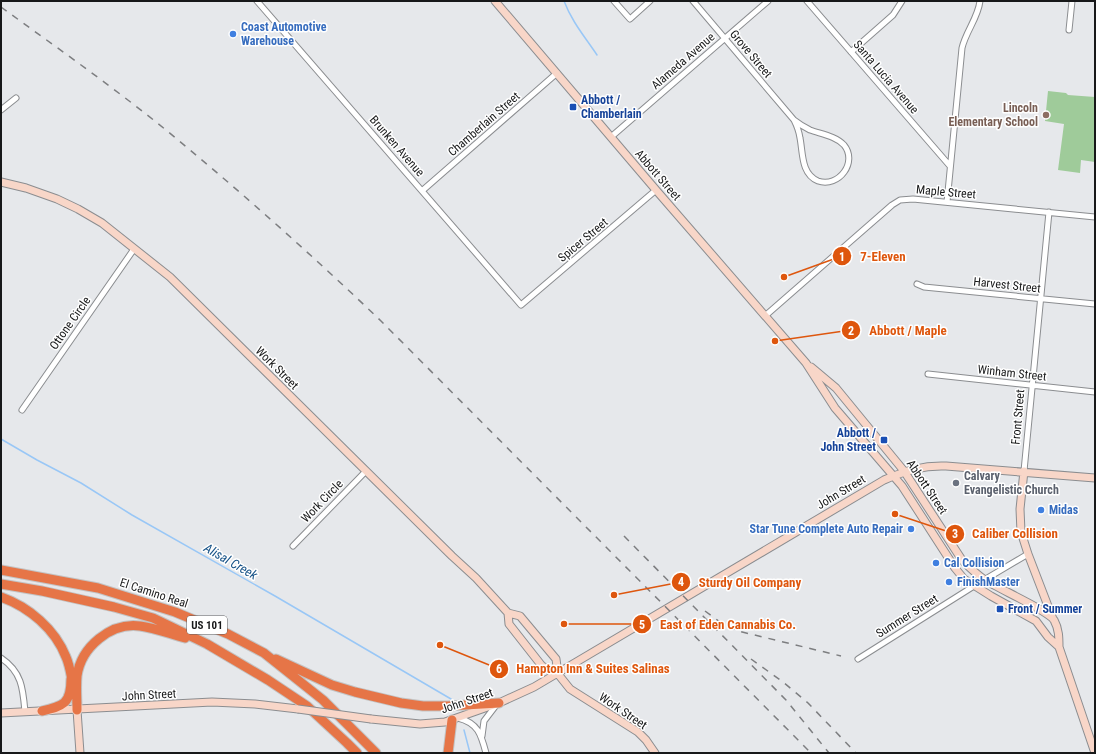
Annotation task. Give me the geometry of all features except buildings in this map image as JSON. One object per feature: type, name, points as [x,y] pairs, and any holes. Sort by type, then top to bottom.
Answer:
[{"type":"highway","name":"El Camino Real","points":[[1,570],[98,588],[175,612],[228,634],[264,653],[323,700],[376,753]]},
{"type":"highway","name":"El Camino Real","points":[[1,584],[42,591],[147,616],[207,644],[268,680],[307,706],[357,753]]},
{"type":"highway","points":[[1,597],[14,602],[34,614],[59,642],[66,657],[77,710]]},
{"type":"highway","points":[[77,710],[77,675],[86,654],[102,635],[128,625],[141,626],[207,644]]},
{"type":"highway","points":[[264,653],[332,685],[401,703],[423,706],[448,706],[499,703]]},
{"type":"highway","points":[[42,711],[60,707],[65,702],[70,690],[71,676]]},
{"type":"highway","points":[[448,753],[454,719]]},
{"type":"main road","name":"Abbott Street","points":[[495,1],[806,363],[835,408],[894,475],[955,568],[964,579],[1036,621],[1048,637],[1059,647]]},
{"type":"main road","name":"Work Street","points":[[1,182],[26,188],[57,199],[78,209],[102,223],[170,277],[476,578],[508,613],[520,616],[556,659],[558,674]]},
{"type":"main road","name":"Abbott Street","points":[[806,363],[836,388],[904,471],[944,530],[962,560],[984,580],[1040,610],[1053,619]]},
{"type":"main road","name":"John Street","points":[[1,713],[212,702],[255,704],[420,724],[454,719],[499,703],[558,674],[884,480],[904,471],[934,465],[1095,478]]},
{"type":"main road","name":"Front Street","points":[[1024,472],[1020,524],[1024,543],[1053,619]]},
{"type":"main road","points":[[934,536],[944,530]]},
{"type":"main road","name":"Work Street","points":[[508,613],[509,624],[542,666],[558,674],[570,689],[638,732],[655,753]]},
{"type":"main road","points":[[1053,619],[1059,633],[1059,647],[1095,753]]},
{"type":"main road","points":[[77,710],[80,753]]},
{"type":"street","name":"Brunken Avenue","points":[[257,1],[521,304]]},
{"type":"street","points":[[614,1],[630,19],[650,1]]},
{"type":"street","name":"Grove Street","points":[[693,1],[794,120],[810,130],[836,139],[845,148],[848,154],[848,163],[845,172],[841,176],[826,182],[816,180],[809,175],[804,164],[800,138],[794,120]]},
{"type":"street","name":"Alameda Avenue","points":[[611,137],[768,1]]},
{"type":"street","name":"Santa Lucia Avenue","points":[[807,1],[950,166]]},
{"type":"street","points":[[851,52],[893,15],[902,1]]},
{"type":"street","points":[[947,202],[962,48],[966,36],[976,18],[980,1]]},
{"type":"street","points":[[1068,30],[1072,1]]},
{"type":"street","name":"Chamberlain Street","points":[[423,190],[557,73]]},
{"type":"street","points":[[1,110],[16,98]]},
{"type":"street","points":[[800,138],[800,135],[803,132],[810,130]]},
{"type":"street","name":"Spicer Street","points":[[521,304],[656,190]]},
{"type":"street","name":"Maple Street","points":[[765,316],[896,202],[905,198],[1095,217]]},
{"type":"street","name":"Front Street","points":[[1024,472],[1049,212]]},
{"type":"street","name":"Ottone Circle","points":[[22,410],[134,249]]},
{"type":"street","name":"Harvest Street","points":[[917,284],[924,287],[1095,304]]},
{"type":"street","name":"Winham Street","points":[[928,374],[1095,392]]},
{"type":"street","name":"Work Circle","points":[[293,546],[366,471]]},
{"type":"street","name":"Summer Street","points":[[858,659],[1028,554]]},
{"type":"street","points":[[1,658],[12,668],[19,678],[24,694],[24,712]]},
{"type":"street","points":[[486,753],[482,736],[484,721],[499,703]]},
{"type":"street","points":[[454,719],[468,721],[475,726],[482,736]]},
{"type":"green space","points":[[1048,91],[1066,93],[1068,95],[1095,97],[1095,162],[1081,160],[1080,173],[1058,170],[1064,124],[1045,121]]},
{"type":"waterway","points":[[564,1],[575,23],[597,55]]},
{"type":"waterway","name":"Alisal Creek","points":[[1,439],[81,483],[132,515],[275,596],[451,699]]},
{"type":"waterway","name":"Alisal Creek","points":[[464,730],[470,753]]},
{"type":"railway","points":[[1,7],[105,83],[166,130],[329,272],[381,321],[811,753]]},
{"type":"railway","points":[[624,536],[786,700],[829,753]]},
{"type":"railway","points":[[705,611],[720,622],[738,631],[841,656]]},
{"type":"railway","points":[[751,659],[783,682],[808,703],[856,753]]},
{"type":"place","name":"Coast Automotive Warehouse","points":[[233,34]]},
{"type":"place","name":"Abbott / Chamberlain","points":[[573,107]]},
{"type":"place","name":"Lincoln Elementary School","points":[[1046,115]]},
{"type":"place","name":"7-Eleven","points":[[784,277]]},
{"type":"place","name":"Abbott / Maple","points":[[775,341]]},
{"type":"place","name":"Abbott / John Street","points":[[884,440]]},
{"type":"place","name":"Calvary Evangelistic Church","points":[[956,483]]},
{"type":"place","name":"Midas","points":[[1041,510]]},
{"type":"place","name":"Caliber Collision","points":[[895,514]]},
{"type":"place","name":"Star Tune Complete Auto Repair","points":[[911,529]]},
{"type":"place","name":"Cal Collision","points":[[936,563]]},
{"type":"place","name":"FinishMaster","points":[[949,582]]},
{"type":"place","name":"Sturdy Oil Company","points":[[614,595]]},
{"type":"place","name":"Front / Summer","points":[[1000,609]]},
{"type":"place","name":"East of Eden Cannabis Co.","points":[[564,624]]},
{"type":"place","name":"Hampton Inn & Suites Salinas","points":[[440,645]]}]
